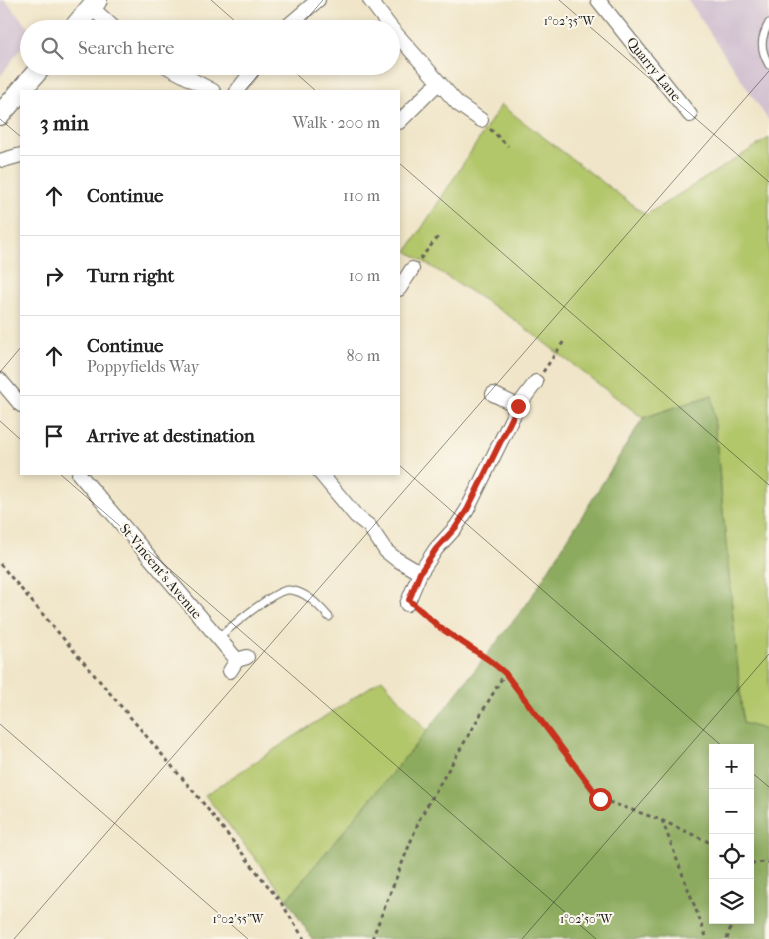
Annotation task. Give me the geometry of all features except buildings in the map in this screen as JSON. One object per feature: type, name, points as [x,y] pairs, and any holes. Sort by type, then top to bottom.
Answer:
[{"type":"main road","points":[[81,20],[94,4]]},
{"type":"main road","points":[[21,90],[34,75]]},
{"type":"main road","points":[[0,115],[20,92]]},
{"type":"street","points":[[295,20],[318,0]]},
{"type":"street","points":[[370,0],[387,20]]},
{"type":"street","name":"Quarry Lane","points":[[598,0],[690,115]]},
{"type":"street","points":[[94,4],[107,20]]},
{"type":"street","points":[[400,36],[458,104],[481,120]]},
{"type":"street","points":[[183,75],[211,90]]},
{"type":"street","points":[[238,90],[249,75]]},
{"type":"street","points":[[400,121],[438,82]]},
{"type":"street","points":[[2,160],[20,155]]},
{"type":"street","points":[[400,287],[412,269]]},
{"type":"street","points":[[0,380],[20,404]]},
{"type":"street","points":[[408,602],[420,573],[436,549],[456,527],[467,510],[518,406],[536,382]]},
{"type":"street","points":[[493,394],[518,406]]},
{"type":"street","name":"St Vincent's Avenue","points":[[80,475],[238,663]]},
{"type":"street","points":[[322,475],[356,516],[369,526],[386,551],[420,573]]},
{"type":"lane","points":[[769,23],[763,33],[762,53],[769,65]]},
{"type":"lane","points":[[218,638],[268,597],[288,590],[300,593],[314,601],[329,617]]},
{"type":"path","points":[[481,120],[508,146]]},
{"type":"path","points":[[412,269],[438,237]]},
{"type":"path","points":[[536,382],[564,341]]},
{"type":"path","points":[[0,564],[199,798],[282,904],[304,939]]},
{"type":"path","points":[[408,602],[439,627],[489,660],[505,673],[600,799],[661,820],[709,842]]},
{"type":"path","points":[[372,939],[420,818],[505,673]]},
{"type":"path","points":[[661,820],[707,939]]},
{"type":"path","points":[[754,864],[769,862]]},
{"type":"path","points":[[727,939],[732,924]]},
{"type":"shaded area","points":[[0,0],[5,0],[22,20],[20,20],[20,50],[0,77]]},
{"type":"shaded area","points":[[688,0],[769,0],[769,121]]},
{"type":"green space","points":[[501,105],[646,215],[769,138],[769,731],[743,723],[712,395],[643,418],[512,318],[407,251]]},
{"type":"green space","points":[[712,395],[743,723],[769,731],[769,939],[312,939],[287,899],[427,731],[529,601],[643,418]]},
{"type":"green space","points":[[382,679],[427,731],[287,899],[205,795]]},
{"type":"route","points":[[518,406],[467,510],[456,527],[436,549],[420,573],[409,600],[439,627],[489,660],[505,673],[600,799]]}]
